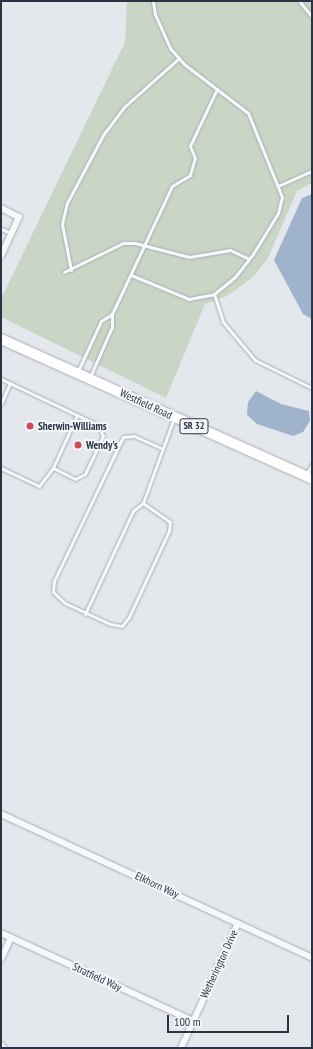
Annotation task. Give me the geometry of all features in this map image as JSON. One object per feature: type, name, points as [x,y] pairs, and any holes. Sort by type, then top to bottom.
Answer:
[{"type":"main road","name":"Westfield Road","points":[[1,339],[309,478]]},
{"type":"street","points":[[1,208],[19,217],[1,256]]},
{"type":"street","name":"Elkhorn Way","points":[[1,814],[312,958]]},
{"type":"street","name":"Wetherington Drive","points":[[181,1048],[238,923]]},
{"type":"street","name":"Stratfield Way","points":[[1,933],[193,1021]]},
{"type":"street","points":[[1,960],[11,938]]},
{"type":"street","points":[[1,1045],[4,1048]]},
{"type":"lane","points":[[131,275],[189,299],[214,294],[235,277],[249,259],[278,213],[282,197],[248,113],[179,58],[155,14],[153,1]]},
{"type":"lane","points":[[297,1],[301,1],[312,17]]},
{"type":"lane","points":[[71,270],[62,224],[67,203],[103,135],[124,107],[179,58]]},
{"type":"lane","points":[[89,378],[112,327],[112,314],[172,186],[190,174],[195,158],[190,146],[217,89]]},
{"type":"lane","points":[[278,186],[312,171]]},
{"type":"lane","points":[[1,229],[11,233]]},
{"type":"lane","points":[[64,272],[71,270],[123,243],[144,246],[189,257],[230,250],[249,259]]},
{"type":"lane","points":[[214,294],[223,322],[255,360],[312,388]]},
{"type":"lane","points":[[77,373],[101,321],[112,314]]},
{"type":"lane","points":[[1,379],[98,425],[103,436],[85,474],[74,479],[53,468]]},
{"type":"lane","points":[[1,404],[10,383]]},
{"type":"lane","points":[[1,468],[39,486],[53,468],[77,415]]},
{"type":"lane","points":[[85,614],[132,511],[143,502],[161,448],[174,417]]},
{"type":"lane","points":[[143,502],[170,522],[169,531],[129,618],[122,626],[85,614],[53,592],[54,581],[123,437],[134,436],[161,448]]},
{"type":"lane","points":[[309,478],[312,464]]},
{"type":"green space","points":[[127,1],[312,1],[312,183],[297,191],[268,258],[253,277],[227,296],[205,304],[166,398],[1,317],[1,299],[125,42]]},
{"type":"water","points":[[312,194],[312,319],[303,314],[274,260],[302,198]]},
{"type":"water","points":[[256,391],[281,404],[309,411],[310,421],[303,432],[293,436],[257,424],[247,415],[248,402]]},
{"type":"place","name":"Sherwin-Williams","points":[[30,426]]},
{"type":"place","name":"Wendy's","points":[[78,445]]}]
